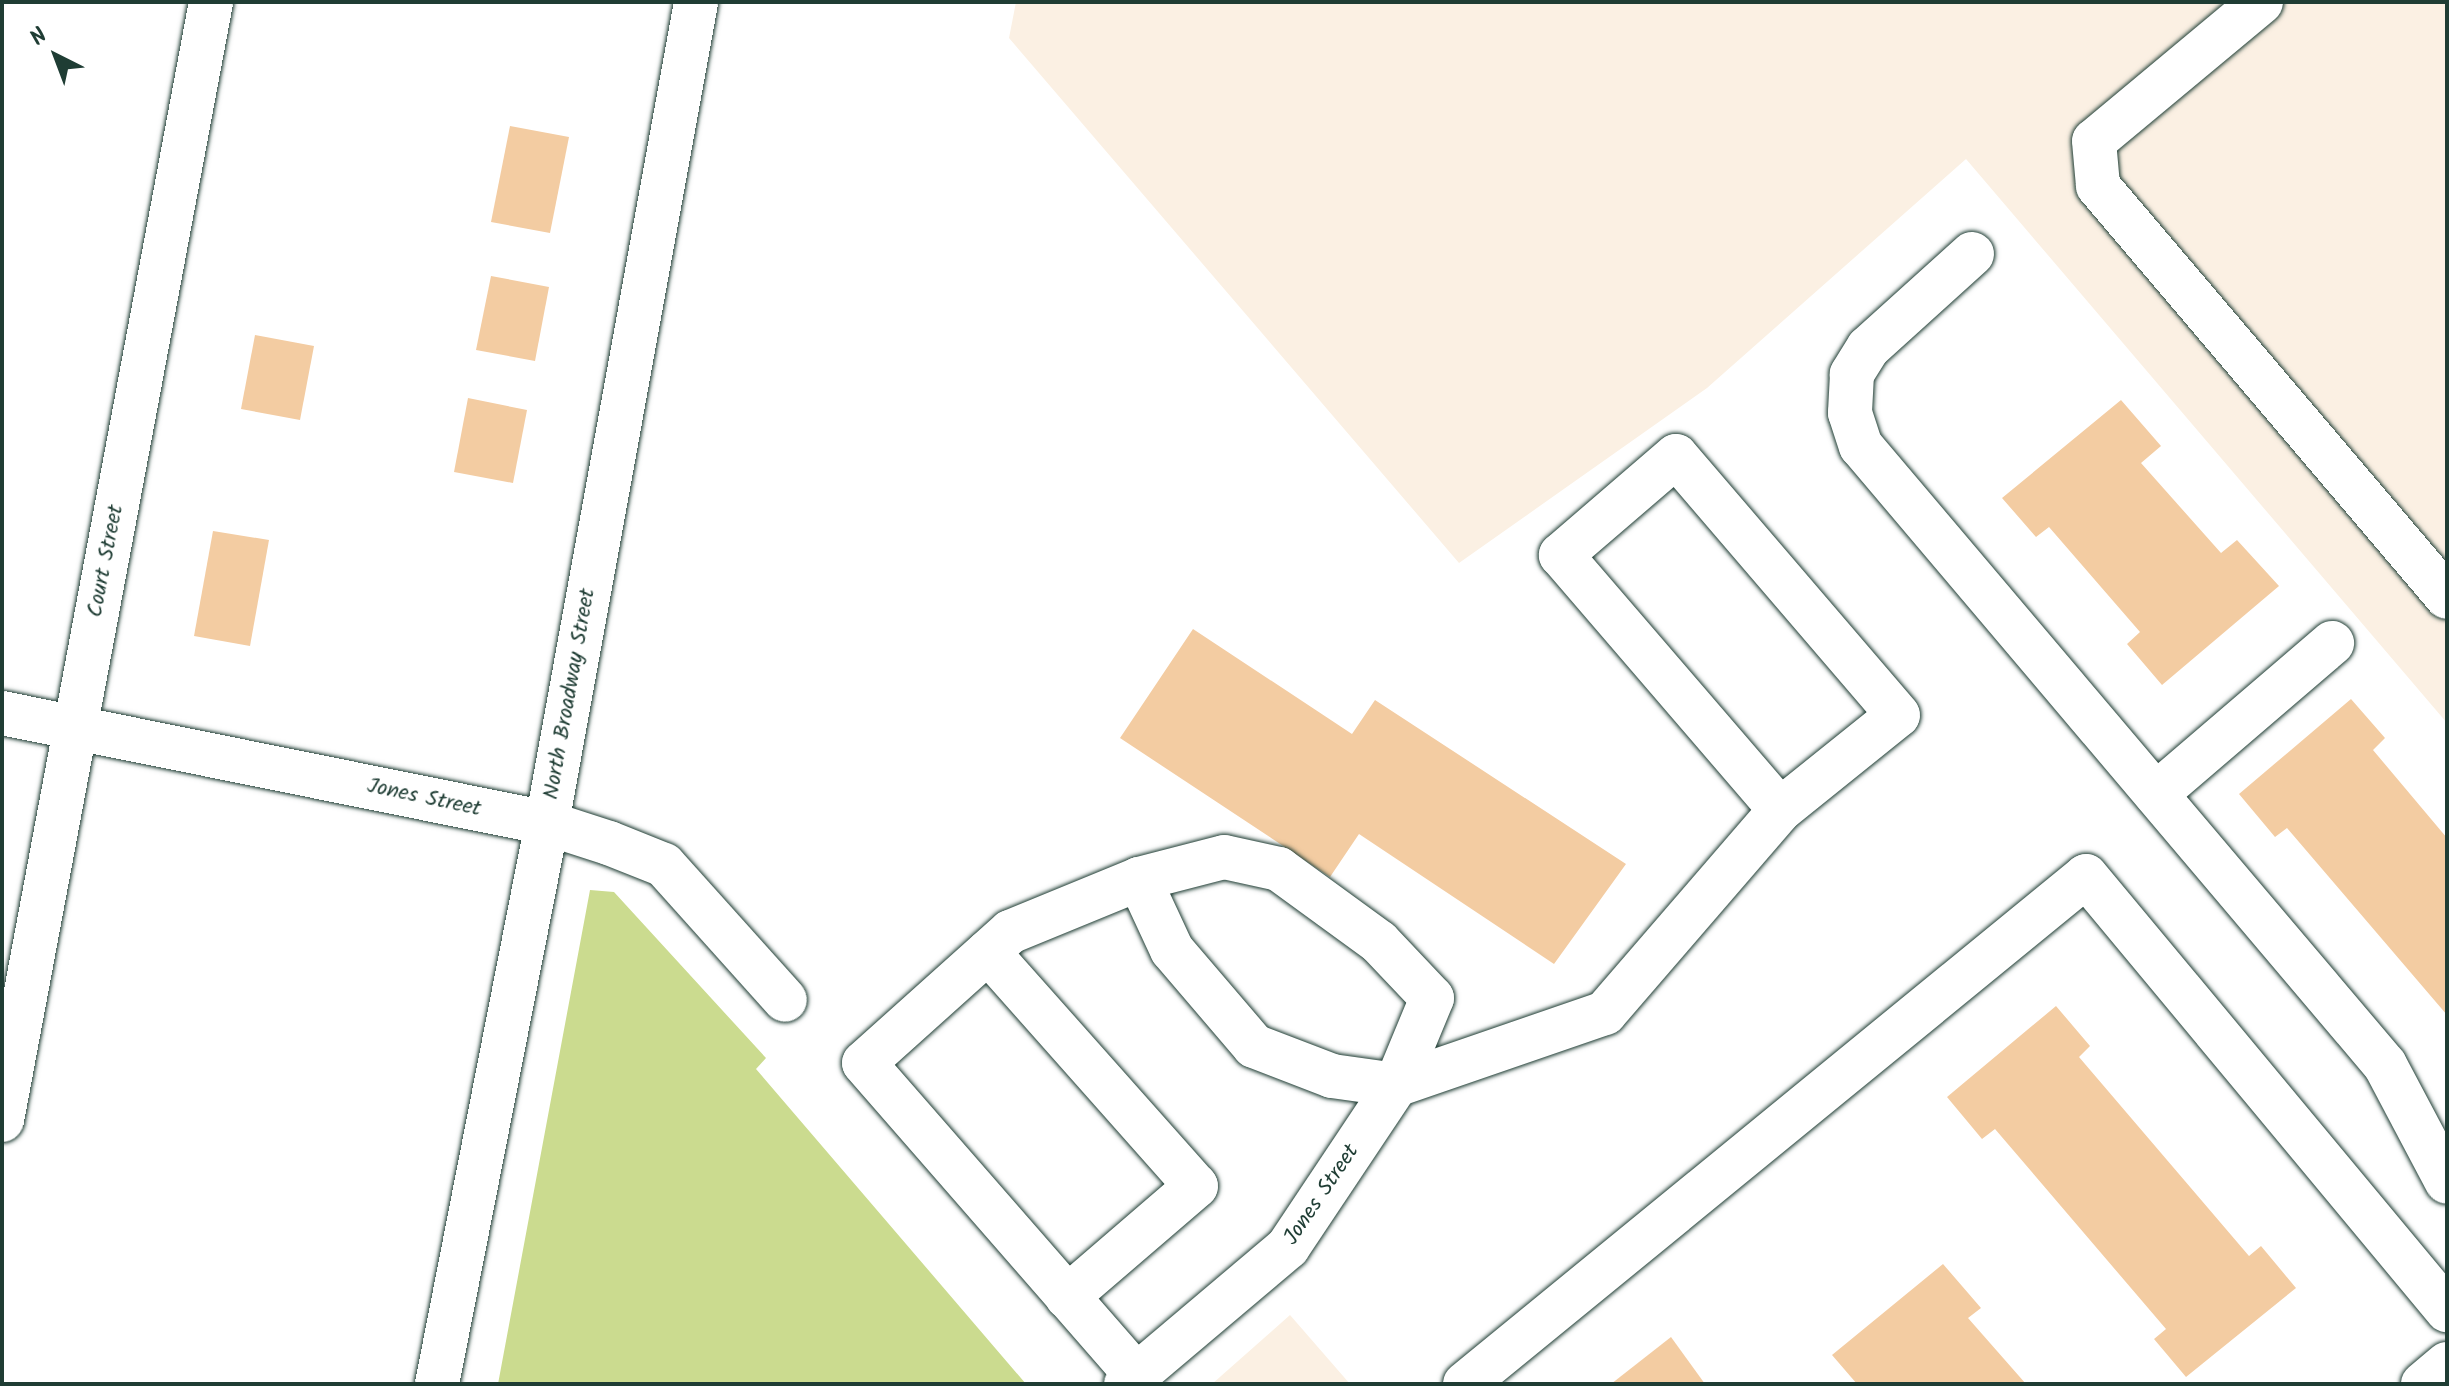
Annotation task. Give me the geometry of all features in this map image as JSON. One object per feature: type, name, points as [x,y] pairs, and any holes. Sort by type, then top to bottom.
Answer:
[{"type":"street","name":"Court Street","points":[[2,1120],[211,2]]},
{"type":"street","name":"North Broadway Street","points":[[437,1384],[547,823],[696,2]]},
{"type":"street","points":[[2261,2],[2094,141],[2098,186],[2447,597]]},
{"type":"street","points":[[1972,254],[1868,348],[1852,374],[1850,413],[1861,446],[2385,1065],[2447,1182]]},
{"type":"street","points":[[1131,1380],[1067,1297],[864,1063],[1010,932],[1139,879],[1172,950],[1254,1046],[1332,1076],[1396,1085],[1605,1013],[1780,810],[1898,715],[1676,456],[1561,555],[1780,810]]},
{"type":"street","points":[[2156,794],[2332,643]]},
{"type":"street","name":"Jones Street","points":[[2,713],[547,823],[664,865],[785,1000]]},
{"type":"street","name":"Jones Street","points":[[1131,1380],[1288,1247],[1396,1085],[1432,998],[1379,942],[1279,869],[1224,857],[1139,879]]},
{"type":"street","points":[[1465,1384],[2086,876],[2447,1310]]},
{"type":"street","points":[[988,952],[1196,1186],[1067,1297]]},
{"type":"street","points":[[2423,1384],[2447,1364]]},
{"type":"shaded area","points":[[1016,2],[2447,2],[2447,723],[1966,159],[1707,388],[1459,563],[1009,38]]},
{"type":"shaded area","points":[[1290,1315],[1350,1384],[1212,1384]]},
{"type":"green space","points":[[590,890],[614,892],[766,1058],[756,1069],[1026,1384],[498,1384]]},
{"type":"building","points":[[510,126],[569,137],[550,233],[491,222]]},
{"type":"building","points":[[491,276],[549,287],[535,361],[476,350]]},
{"type":"building","points":[[255,335],[314,346],[300,420],[241,409]]},
{"type":"building","points":[[468,398],[527,410],[513,483],[454,472]]},
{"type":"building","points":[[2121,400],[2161,446],[2141,463],[2221,553],[2237,540],[2279,586],[2162,685],[2127,644],[2140,632],[2049,527],[2036,537],[2002,498]]},
{"type":"building","points":[[213,531],[269,540],[250,646],[194,636]]},
{"type":"building","points":[[1193,629],[1352,734],[1375,700],[1626,864],[1554,964],[1359,834],[1330,877],[1120,738]]},
{"type":"building","points":[[2351,699],[2385,738],[2373,750],[2447,838],[2447,1015],[2287,828],[2275,837],[2239,794]]},
{"type":"building","points":[[2056,1006],[2090,1046],[2079,1057],[2249,1256],[2261,1246],[2296,1288],[2186,1377],[2154,1339],[2166,1329],[1995,1129],[1982,1139],[1947,1097]]},
{"type":"building","points":[[1943,1264],[1981,1308],[1968,1318],[2026,1384],[1857,1384],[1832,1355]]},
{"type":"building","points":[[1671,1337],[1705,1384],[1611,1384]]}]
